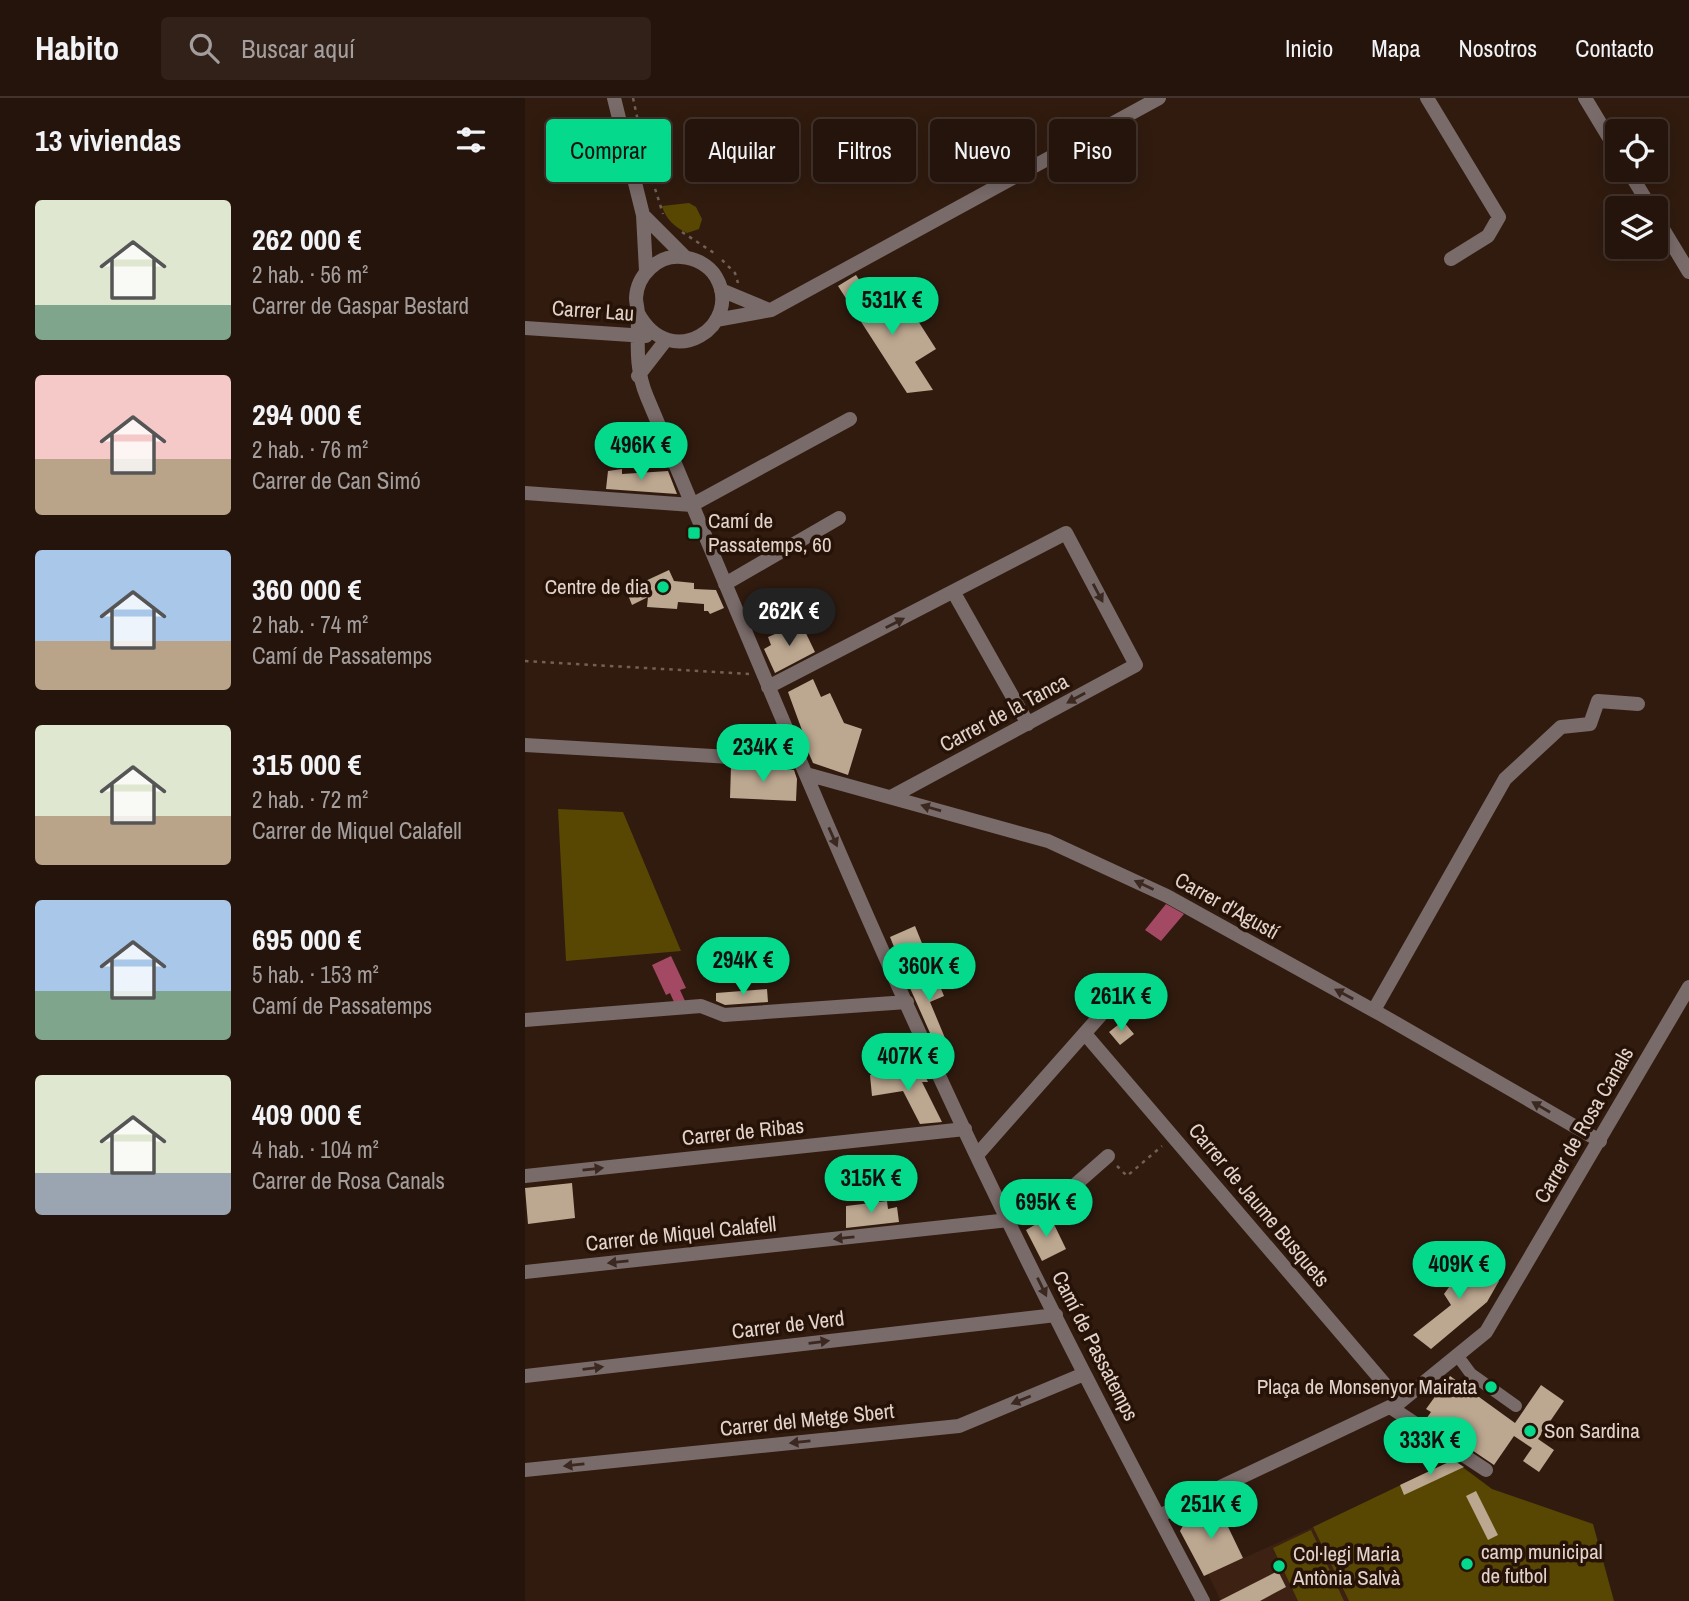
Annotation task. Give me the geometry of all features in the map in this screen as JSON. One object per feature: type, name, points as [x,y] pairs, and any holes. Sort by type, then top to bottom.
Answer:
[{"type":"street","points":[[614,98],[643,215],[646,271]]},
{"type":"street","points":[[716,320],[771,310],[1159,98]]},
{"type":"street","points":[[1427,98],[1499,217],[1488,236],[1451,259]]},
{"type":"street","points":[[1585,98],[1605,131]]},
{"type":"street","points":[[643,215],[685,257],[708,268],[721,290],[722,300],[716,320],[708,331],[695,339],[681,342],[662,338],[645,325],[638,313],[636,298],[646,271],[664,259],[685,257]]},
{"type":"street","points":[[1668,237],[1689,272]]},
{"type":"street","points":[[721,290],[771,310]]},
{"type":"street","name":"Camí de Passatemps","points":[[638,313],[638,376],[803,768],[965,1129],[1084,1374],[1203,1601]]},
{"type":"street","name":"Carrer Lau","points":[[525,328],[662,338]]},
{"type":"street","points":[[638,376],[662,338]]},
{"type":"street","points":[[525,493],[692,505],[850,419]]},
{"type":"street","points":[[725,584],[839,518]]},
{"type":"street","name":"Carrer de la Tanca","points":[[891,796],[1136,665],[1066,533],[954,593]]},
{"type":"street","points":[[766,681],[954,593],[1028,724]]},
{"type":"street","points":[[1374,1010],[1505,779],[1560,727],[1590,724],[1598,701],[1638,704]]},
{"type":"street","name":"Carrer d'Agustí","points":[[525,745],[803,768],[1048,841],[1167,896],[1374,1010],[1600,1141]]},
{"type":"street","name":"Carrer de Rosa Canals","points":[[1159,1516],[1395,1404],[1486,1332],[1689,987]]},
{"type":"street","points":[[978,1155],[1122,991]]},
{"type":"street","points":[[525,1020],[701,1006],[724,1015],[907,1002]]},
{"type":"street","name":"Carrer de Jaume Busquets","points":[[1086,1035],[1395,1404],[1486,1470]]},
{"type":"street","name":"Carrer de Ribas","points":[[525,1176],[965,1129]]},
{"type":"street","name":"Carrer de Miquel Calafell","points":[[525,1272],[1007,1216],[1051,1206],[1108,1156]]},
{"type":"street","name":"Carrer de Verd","points":[[525,1376],[1056,1315]]},
{"type":"street","points":[[1457,1355],[1471,1374],[1516,1406]]},
{"type":"street","name":"Carrer del Metge Sbert","points":[[525,1470],[959,1426],[1084,1374]]},
{"type":"path","points":[[633,98],[647,163],[662,213],[667,220]]},
{"type":"path","points":[[673,228],[702,243],[723,261],[735,273],[739,287],[753,297],[752,303]]},
{"type":"path","points":[[525,661],[766,681]]},
{"type":"path","points":[[1108,1156],[1127,1176],[1173,1137]]},
{"type":"shaded area","points":[[689,203],[696,207],[702,219],[699,229],[687,233],[671,222],[662,206]]},
{"type":"shaded area","points":[[558,809],[623,812],[681,951],[566,961]]},
{"type":"shaded area","points":[[1166,904],[1184,914],[1161,941],[1145,930]]},
{"type":"shaded area","points":[[671,956],[686,988],[680,990],[685,1001],[674,1002],[670,993],[666,995],[652,965]]},
{"type":"shaded area","name":"camp municipal de futbol","points":[[1453,1460],[1492,1489],[1593,1524],[1614,1601],[1349,1601],[1313,1527]]},
{"type":"shaded area","name":"Col·legi Maria Antònia Salvà","points":[[1313,1527],[1349,1601],[1221,1601],[1208,1574]]},
{"type":"shaded area","points":[[1311,1530],[1344,1601],[1298,1601],[1273,1548]]},
{"type":"building","points":[[856,275],[890,328],[913,313],[936,349],[915,362],[933,390],[907,393],[838,286]]},
{"type":"building","points":[[622,469],[622,474],[668,471],[677,494],[606,489],[608,471]]},
{"type":"building","name":"Centre de dia","points":[[669,570],[674,581],[694,583],[694,589],[716,590],[724,608],[710,614],[704,611],[704,604],[678,602],[677,609],[647,607],[648,597],[632,605],[626,590]]},
{"type":"building","points":[[801,623],[815,652],[775,673],[764,649],[771,645],[768,637]]},
{"type":"building","points":[[813,679],[821,697],[830,693],[844,723],[862,729],[848,775],[813,763],[801,735],[803,733],[788,692]]},
{"type":"building","points":[[731,767],[794,770],[797,779],[796,801],[730,798]]},
{"type":"building","points":[[915,926],[928,958],[903,969],[890,937]]},
{"type":"building","points":[[933,969],[944,996],[930,1002],[945,1038],[934,1042],[910,988]]},
{"type":"building","points":[[767,989],[768,1002],[725,1005],[716,1001],[716,993]]},
{"type":"building","points":[[1123,1021],[1134,1034],[1120,1045],[1109,1032]]},
{"type":"building","points":[[923,1071],[928,1082],[922,1082],[942,1122],[920,1124],[903,1091],[872,1096],[870,1075]]},
{"type":"building","points":[[572,1183],[575,1218],[528,1224],[525,1188]]},
{"type":"building","points":[[887,1201],[888,1209],[897,1207],[899,1222],[846,1228],[846,1206]]},
{"type":"building","points":[[1050,1216],[1066,1249],[1042,1261],[1026,1230]]},
{"type":"building","points":[[1448,1251],[1499,1281],[1487,1302],[1431,1349],[1413,1335],[1451,1305],[1444,1294],[1460,1272],[1444,1260]]},
{"type":"building","points":[[1450,1376],[1515,1423],[1541,1385],[1564,1401],[1538,1439],[1554,1450],[1539,1472],[1523,1461],[1532,1448],[1514,1436],[1494,1465],[1426,1419],[1431,1412],[1426,1409]]},
{"type":"building","points":[[1453,1460],[1464,1467],[1404,1495],[1400,1485]]},
{"type":"building","points":[[1476,1491],[1498,1535],[1488,1540],[1466,1496]]},
{"type":"building","points":[[1218,1506],[1243,1558],[1204,1576],[1180,1531],[1185,1522]]},
{"type":"building","points":[[1278,1571],[1286,1587],[1260,1601],[1219,1601]]},
{"type":"place","name":"Camí de Passatemps, 60","points":[[694,533]]},
{"type":"place","name":"Centre de dia","points":[[663,587]]},
{"type":"place","name":"Plaça de Monsenyor Mairata","points":[[1491,1387]]},
{"type":"place","name":"Son Sardina","points":[[1530,1431]]},
{"type":"place","name":"camp municipal de futbol","points":[[1467,1564]]},
{"type":"place","name":"Col·legi Maria Antònia Salvà","points":[[1279,1566]]}]
